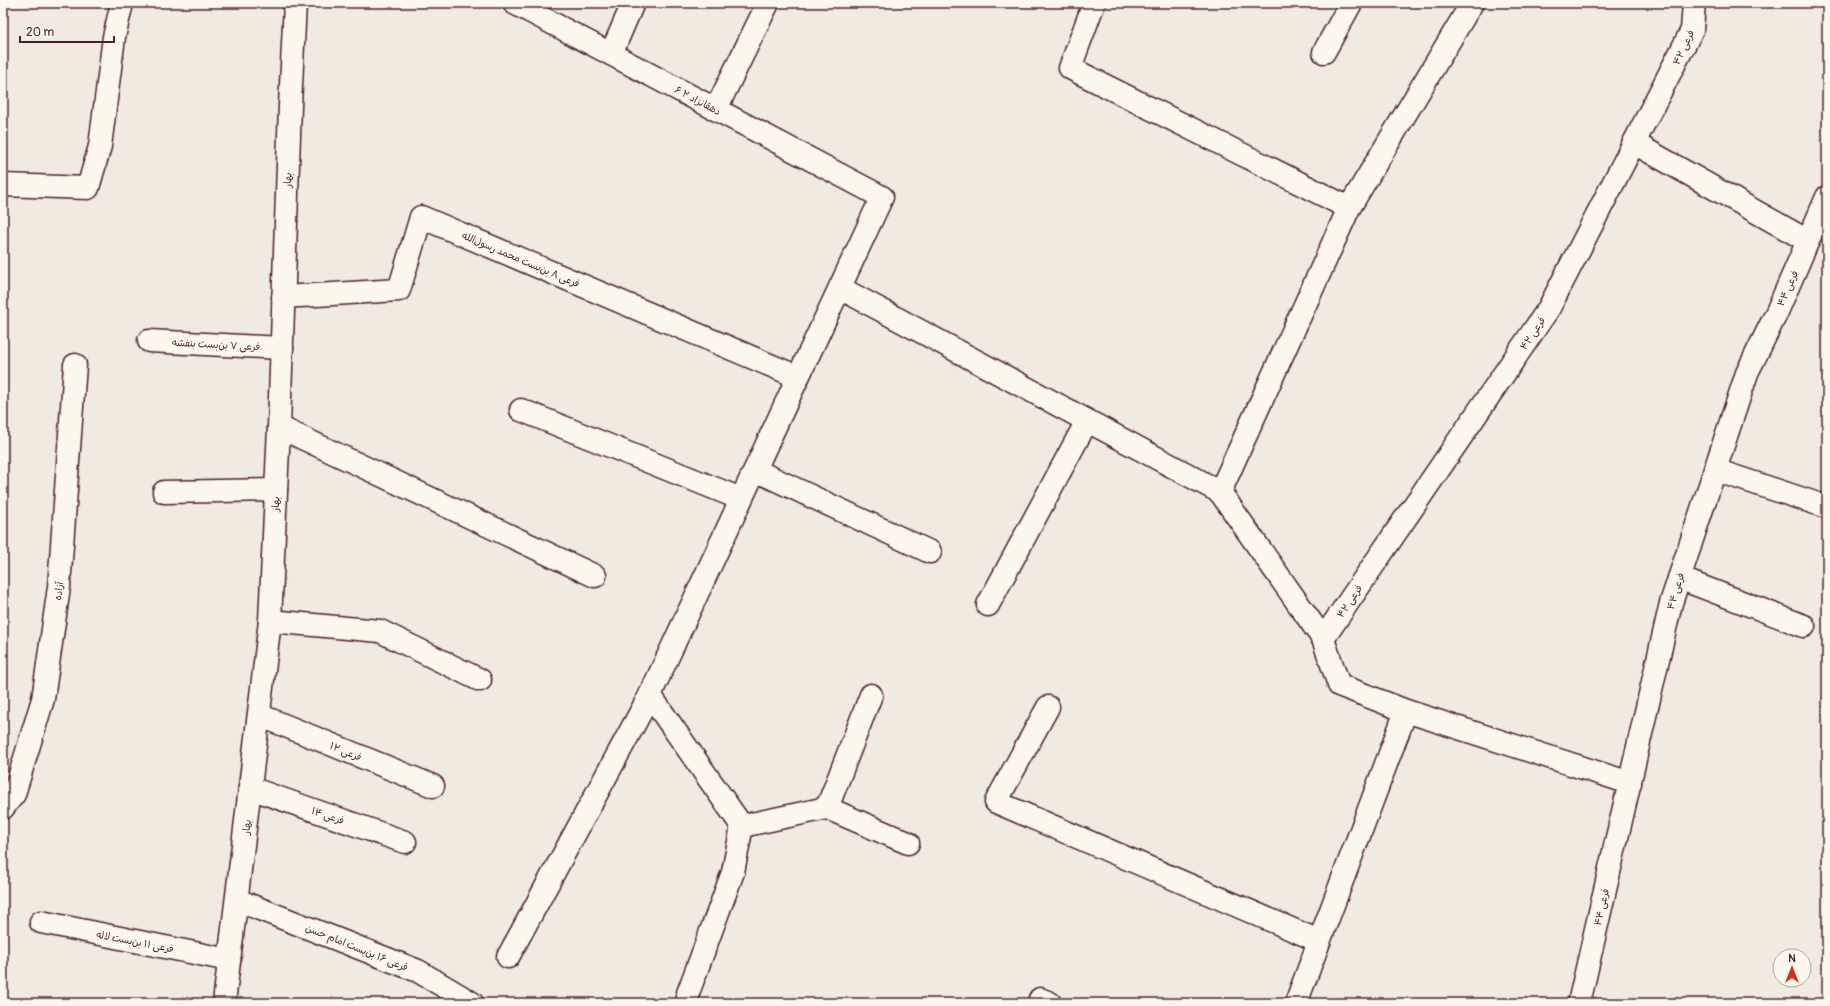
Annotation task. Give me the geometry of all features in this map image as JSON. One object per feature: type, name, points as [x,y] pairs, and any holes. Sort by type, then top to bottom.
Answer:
[{"type":"street","points":[[3,185],[88,188],[100,146],[114,37],[122,3]]},
{"type":"street","name":"بهار","points":[[224,1003],[270,621],[295,3]]},
{"type":"street","name":"۶ دهقانزاد ۲","points":[[514,3],[882,197],[840,288]]},
{"type":"street","points":[[611,54],[633,3]]},
{"type":"street","points":[[716,109],[768,3]]},
{"type":"street","points":[[1094,3],[1070,68],[1349,208]]},
{"type":"street","points":[[1324,52],[1351,3]]},
{"type":"street","points":[[1220,492],[1349,208],[1472,3]]},
{"type":"street","name":"فرعی ۴۲","points":[[1323,639],[1549,308],[1692,30],[1694,3]]},
{"type":"street","points":[[1634,143],[1808,241]]},
{"type":"street","name":"فرعی ۴۴","points":[[1579,1003],[1671,602],[1746,374],[1776,314],[1827,197]]},
{"type":"street","name":"فرعی ۸ بن‌بست محمد رسول‌الله","points":[[284,297],[399,290],[421,217],[798,377]]},
{"type":"street","points":[[508,957],[650,695],[840,288],[1220,492],[1323,639],[1339,685],[1406,710],[1630,783]]},
{"type":"street","name":"فرعی ۷ بن‌بست بنفشه","points":[[149,341],[282,348]]},
{"type":"street","name":"آزاده","points":[[3,808],[14,794],[43,699],[59,588],[75,365]]},
{"type":"street","points":[[521,410],[742,499]]},
{"type":"street","points":[[988,605],[1087,421]]},
{"type":"street","points":[[279,427],[595,576]]},
{"type":"street","points":[[755,470],[930,552]]},
{"type":"street","points":[[1715,470],[1827,507]]},
{"type":"street","points":[[164,492],[276,490]]},
{"type":"street","points":[[1679,578],[1804,626]]},
{"type":"street","points":[[270,621],[380,631],[480,680]]},
{"type":"street","points":[[650,695],[742,826],[733,872],[688,992],[688,1003]]},
{"type":"street","points":[[827,808],[871,695]]},
{"type":"street","points":[[1048,707],[996,802],[1320,941]]},
{"type":"street","points":[[1296,1003],[1406,710]]},
{"type":"street","name":"فرعی ۱۲","points":[[259,715],[434,786]]},
{"type":"street","name":"فرعی ۱۴","points":[[250,788],[405,842]]},
{"type":"street","points":[[742,826],[827,808],[908,844]]},
{"type":"street","name":"فرعی ۱۶ بن‌بست امام حسن","points":[[237,900],[418,971],[472,1003]]},
{"type":"street","name":"فرعی ۱۱ بن‌بست لاله","points":[[41,922],[230,960]]}]
